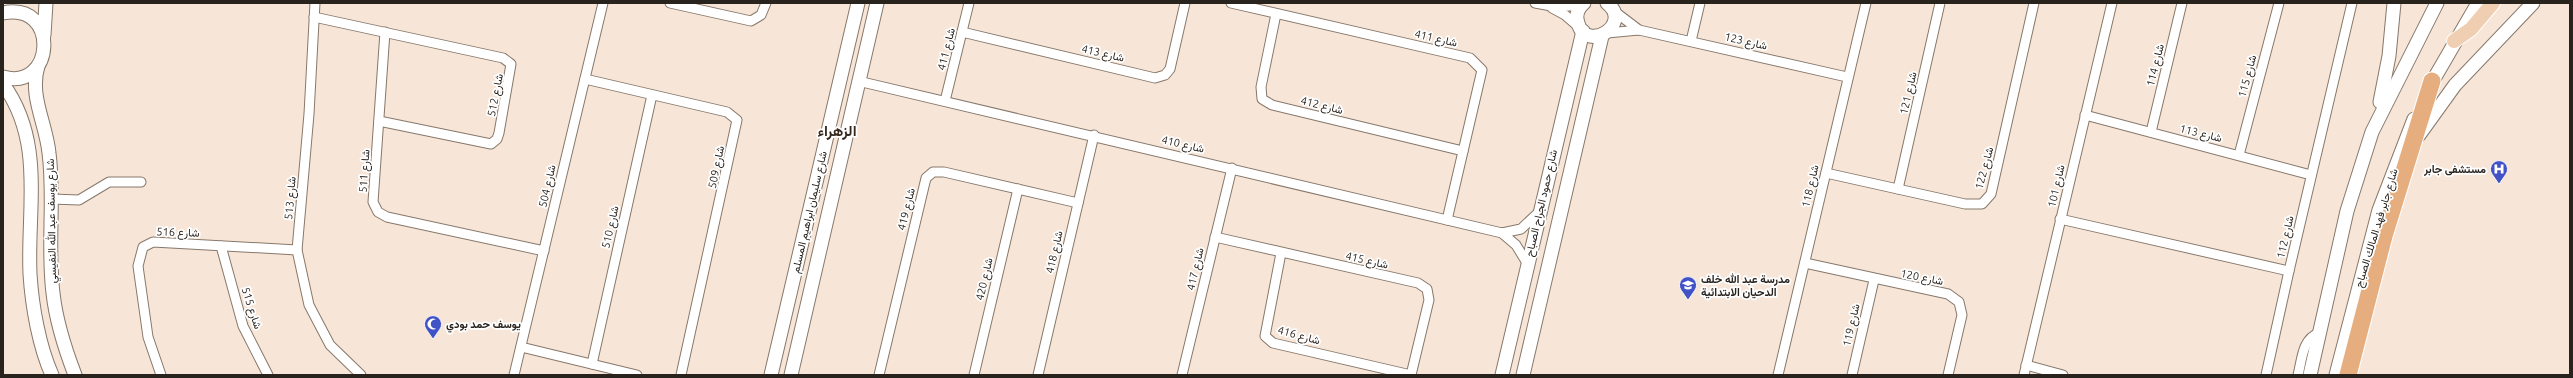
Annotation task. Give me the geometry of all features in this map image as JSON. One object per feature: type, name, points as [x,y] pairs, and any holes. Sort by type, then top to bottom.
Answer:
[{"type":"highway","points":[[2348,375],[2384,236],[2432,81]]},
{"type":"main road","points":[[2454,41],[2471,30],[2493,3]]},
{"type":"street","points":[[44,35],[46,3]]},
{"type":"street","name":"شارع 513","points":[[315,3],[309,114],[297,250],[309,305],[330,345],[361,375]]},
{"type":"street","name":"شارع 504","points":[[514,375],[522,347],[603,3]]},
{"type":"street","points":[[673,3],[751,21],[762,15],[766,3]]},
{"type":"street","name":"شارع سليمان ابراهيم المسلم","points":[[771,375],[858,3]]},
{"type":"street","name":"شارع سليمان ابراهيم المسلم","points":[[791,375],[877,3]]},
{"type":"street","name":"شارع 411","points":[[945,101],[969,3]]},
{"type":"street","name":"شارع 413","points":[[962,32],[1155,78],[1165,75],[1170,69],[1185,3]]},
{"type":"street","name":"شارع 411","points":[[1231,3],[1470,58],[1478,64],[1482,70],[1447,220]]},
{"type":"street","points":[[1535,3],[1547,6],[1566,15],[1591,36],[1604,35]]},
{"type":"street","points":[[1691,41],[1700,3]]},
{"type":"street","name":"شارع 118","points":[[1778,375],[1847,77],[1866,3]]},
{"type":"street","name":"شارع 121","points":[[1898,189],[1940,3]]},
{"type":"street","name":"شارع 122","points":[[1826,173],[1965,204],[1982,204],[1991,194],[2034,3]]},
{"type":"street","name":"شارع 101","points":[[2024,375],[2112,3]]},
{"type":"street","name":"شارع 114","points":[[2151,132],[2182,3]]},
{"type":"street","name":"شارع 115","points":[[2239,155],[2279,3]]},
{"type":"street","name":"شارع 112","points":[[2060,219],[2289,270],[2352,3]]},
{"type":"street","points":[[2310,375],[2347,211],[2372,132],[2386,76],[2394,3]]},
{"type":"street","points":[[2372,132],[2437,3]]},
{"type":"street","name":"شارع جابر فهد المالك الصباح","points":[[2336,375],[2379,210],[2405,138],[2432,81],[2454,41],[2478,3]]},
{"type":"street","points":[[2411,149],[2455,86],[2532,3]]},
{"type":"street","points":[[1547,6],[1583,4]]},
{"type":"street","name":"شارع حمود الجراح الصباح","points":[[1502,375],[1581,29],[1577,17],[1583,4]]},
{"type":"street","name":"شارع 123","points":[[1611,6],[1639,30]]},
{"type":"street","name":"شارع حمود الجراح الصباح","points":[[1523,375],[1604,35],[1614,23],[1611,6]]},
{"type":"street","points":[[9,9],[30,18],[38,25],[44,35]]},
{"type":"street","name":"شارع 412","points":[[1276,14],[1261,87],[1262,99],[1272,105],[1463,151]]},
{"type":"street","name":"شارع 512","points":[[314,17],[503,58],[510,62],[512,67],[498,137],[492,144],[379,121]]},
{"type":"street","name":"شارع 123","points":[[1604,35],[1639,30],[1847,77]]},
{"type":"street","name":"شارع 511","points":[[385,32],[374,202],[380,214],[544,251]]},
{"type":"street","name":"شارع يوسف عبد الله النفيسي","points":[[44,35],[44,51],[38,66],[35,90],[47,139],[51,199],[53,293],[61,332],[75,375]]},
{"type":"street","points":[[3,77],[19,78],[30,74],[38,66]]},
{"type":"street","name":"شارع 509","points":[[585,79],[730,113],[735,116],[738,123],[681,375]]},
{"type":"street","name":"شارع 410","points":[[858,81],[1094,135],[1502,233],[1521,229],[1531,222],[1539,213]]},
{"type":"street","name":"شارع يوسف عبد الله النفيسي","points":[[3,84],[19,111],[31,150],[32,178],[30,274],[40,335],[52,375]]},
{"type":"street","name":"شارع 510","points":[[592,364],[652,95]]},
{"type":"street","name":"شارع 113","points":[[2085,116],[2311,175]]},
{"type":"street","name":"شارع 418","points":[[1038,375],[1094,135]]},
{"type":"street","name":"شارع 417","points":[[1182,375],[1232,168]]},
{"type":"street","name":"شارع 419","points":[[878,375],[926,178],[934,172],[944,172],[1078,203]]},
{"type":"street","points":[[51,199],[79,200],[109,182],[140,182]]},
{"type":"street","name":"شارع 420","points":[[974,375],[1018,189]]},
{"type":"street","name":"شارع 410","points":[[1502,233],[1516,245],[1527,263]]},
{"type":"street","name":"شارع 415","points":[[1215,237],[1418,283],[1427,289],[1429,300],[1411,375]]},
{"type":"street","name":"شارع 516","points":[[161,375],[148,338],[138,266],[143,247],[153,242],[297,250]]},
{"type":"street","name":"شارع 515","points":[[221,246],[243,326],[268,375]]},
{"type":"street","name":"شارع 416","points":[[1281,253],[1265,336],[1273,342],[1411,375]]},
{"type":"street","points":[[797,260],[806,264],[817,264]]},
{"type":"street","name":"شارع 120","points":[[1805,263],[1874,280],[1948,294],[1959,302],[1962,315],[1948,375]]},
{"type":"street","points":[[2266,375],[2289,270]]},
{"type":"street","points":[[794,275],[804,275],[813,280]]},
{"type":"street","name":"شارع 119","points":[[1852,375],[1874,280]]},
{"type":"street","points":[[1513,327],[1522,333],[1533,331]]},
{"type":"street","points":[[2298,375],[2306,344],[2319,333]]},
{"type":"street","points":[[522,347],[637,375]]},
{"type":"street","points":[[2026,365],[2064,375]]},
{"type":"place","name":"مستشفى جابر","points":[[2499,184]]},
{"type":"place","name":"مدرسة عبد الله خلف الدحيان الابتدائية","points":[[1688,300]]},
{"type":"place","name":"يوسف حمد بودي","points":[[433,339]]},
{"type":"district","name":"الزهراء","points":[[837,131]]}]
